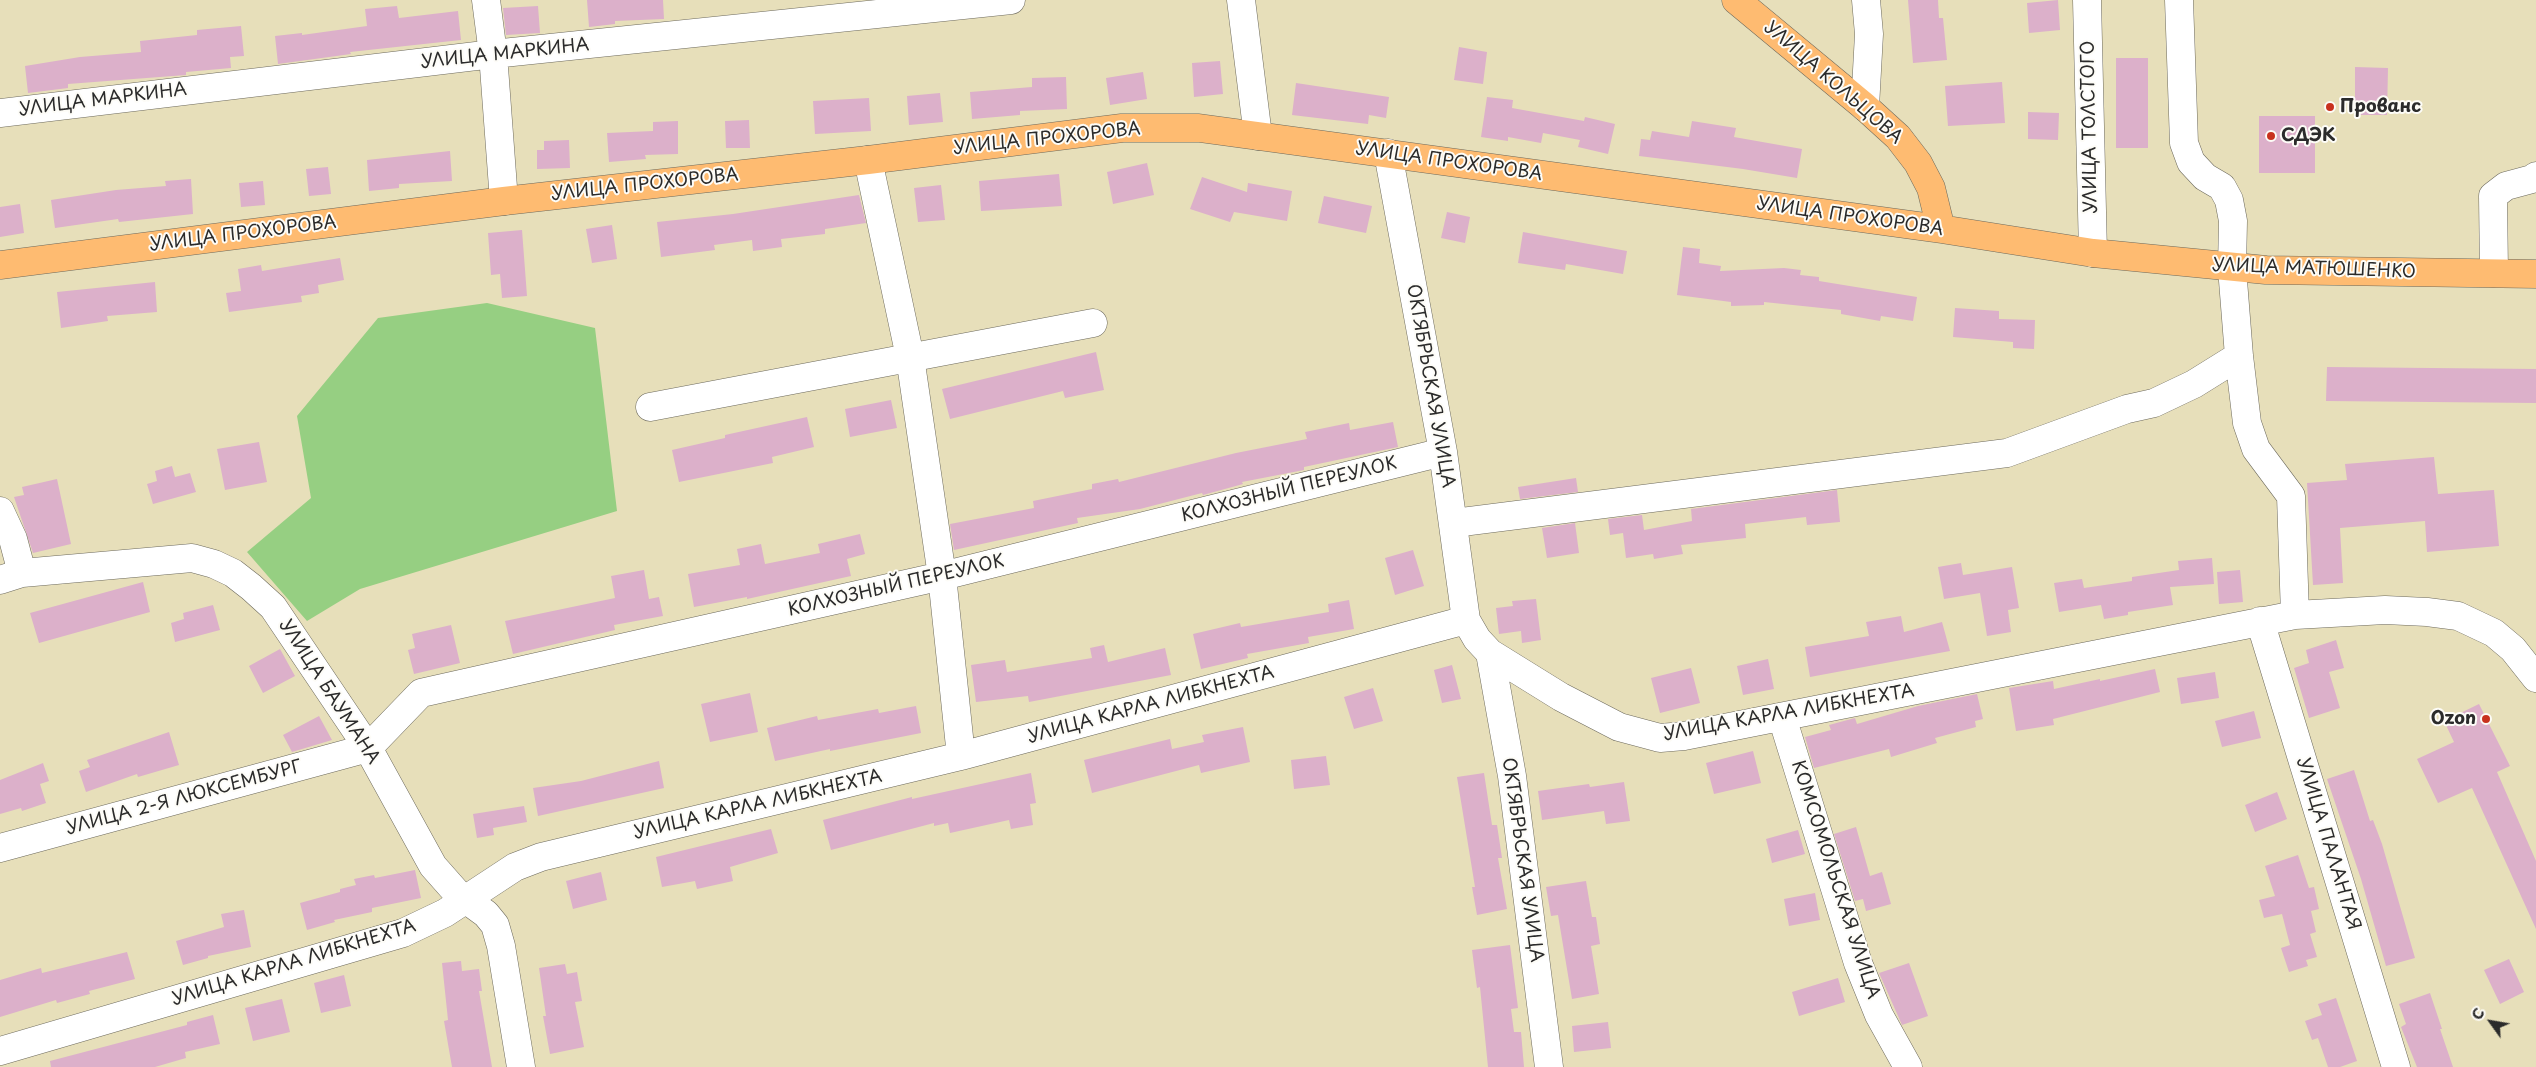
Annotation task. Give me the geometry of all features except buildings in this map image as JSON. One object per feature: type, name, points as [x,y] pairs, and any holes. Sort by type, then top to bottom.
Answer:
[{"type":"main road","name":"УЛИЦА КОЛЬЦОВА","points":[[1736,0],[1898,137],[1918,163],[1931,188],[1941,229]]},
{"type":"main road","name":"УЛИЦА ПРОХОРОВА","points":[[0,265],[504,201],[868,160],[1122,128],[1199,128],[1941,229],[2093,253]]},
{"type":"main road","name":"УЛИЦА МАТЮШЕНКО","points":[[2093,253],[2232,268],[2303,272],[2536,274]]},
{"type":"street","points":[[486,0],[493,54],[504,201]]},
{"type":"street","name":"УЛИЦА МАРКИНА","points":[[0,112],[493,54],[1011,0]]},
{"type":"street","points":[[1241,0],[1258,136]]},
{"type":"street","points":[[1865,108],[1869,34],[1866,0]]},
{"type":"street","name":"УЛИЦА ТОЛСТОГО","points":[[2087,0],[2093,253]]},
{"type":"street","points":[[2179,0],[2184,143],[2191,162],[2205,177],[2222,187],[2229,200],[2232,221],[2232,268],[2239,356],[2247,423],[2256,449],[2291,496],[2295,615]]},
{"type":"street","name":"ОКТЯБРЬСКАЯ УЛИЦА","points":[[1388,153],[1443,452],[1466,620]]},
{"type":"street","points":[[868,160],[910,357],[942,576],[961,756]]},
{"type":"street","points":[[2494,273],[2493,196],[2506,186],[2532,179],[2536,176]]},
{"type":"street","points":[[650,407],[1093,323]]},
{"type":"street","points":[[1454,523],[2007,453],[2127,409],[2154,403],[2194,384],[2239,356]]},
{"type":"street","name":"КОЛХОЗНЫЙ ПЕРЕУЛОК","points":[[368,748],[421,693],[942,576],[1443,452]]},
{"type":"street","name":"УЛИЦА БАУМАНА","points":[[0,512],[13,539],[11,577],[192,558],[214,564],[233,573],[251,586],[273,607],[368,748],[433,866],[444,880],[486,914],[495,926],[503,955],[521,1067]]},
{"type":"street","name":"УЛИЦА КАРЛА ЛИБКНЕХТА","points":[[0,1051],[403,933],[467,900],[516,867],[541,857],[961,756],[1466,620],[1477,639],[1490,653],[1585,710],[1619,727],[1638,734],[1660,738],[1684,736],[2295,615],[2385,610],[2458,616],[2494,633],[2513,649],[2536,678]]},
{"type":"street","name":"УЛИЦА ПАЛАНТАЯ","points":[[2260,621],[2396,1067]]},
{"type":"street","name":"ОКТЯБРЬСКАЯ УЛИЦА","points":[[1490,653],[1512,776],[1549,1067]]},
{"type":"street","name":"КОМСОМОЛЬСКАЯ УЛИЦА","points":[[1782,717],[1858,963],[1880,1015],[1908,1067]]},
{"type":"street","name":"УЛИЦА 2-Я ЛЮКСЕМБУРГ","points":[[0,848],[368,748]]},
{"type":"green space","points":[[487,303],[595,328],[617,511],[360,589],[307,621],[247,552],[311,498],[297,416],[378,318]]},
{"type":"place","name":"Прованс","points":[[2330,107]]},
{"type":"place","name":"СДЭК","points":[[2271,136]]},
{"type":"place","name":"Ozon","points":[[2486,719]]}]
